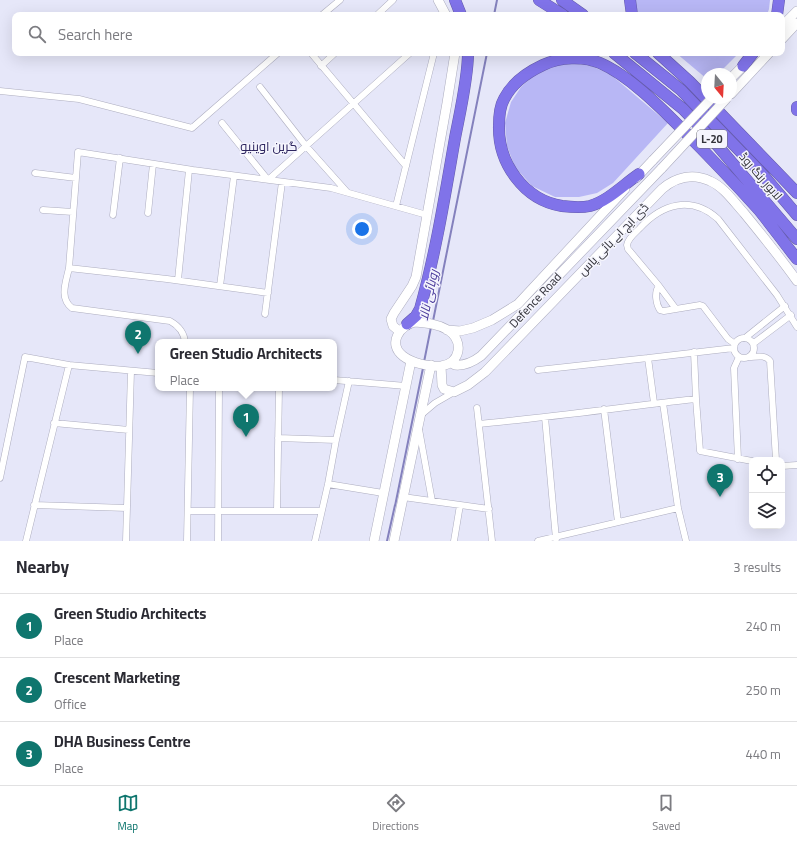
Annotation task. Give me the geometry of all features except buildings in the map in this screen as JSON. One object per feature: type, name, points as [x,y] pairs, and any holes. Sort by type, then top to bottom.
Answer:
[{"type":"highway","points":[[455,0],[460,12]]},
{"type":"highway","points":[[539,0],[558,12]]},
{"type":"highway","points":[[562,0],[579,12]]},
{"type":"highway","points":[[630,0],[632,12]]},
{"type":"highway","points":[[777,12],[779,0]]},
{"type":"highway","points":[[403,328],[416,316],[420,309],[437,243],[460,114],[468,56]]},
{"type":"highway","name":"لاہور رنگ روڈ","points":[[618,56],[683,109],[752,185],[797,239]]},
{"type":"highway","name":"لاہور رنگ روڈ","points":[[639,56],[681,90],[763,176],[797,215]]},
{"type":"highway","points":[[661,56],[690,82],[797,194]]},
{"type":"highway","points":[[743,66],[751,56]]},
{"type":"highway","points":[[639,174],[604,200],[588,206],[569,207],[550,204],[534,196],[519,182],[509,168],[502,149],[498,135],[499,117],[504,99],[516,84],[531,70],[550,62],[568,58],[584,59],[599,63],[616,72],[659,106],[718,165],[760,211],[797,259]]},
{"type":"main road","points":[[438,0],[444,12]]},
{"type":"main road","points":[[785,23],[797,11]]},
{"type":"main road","points":[[785,36],[797,23]]},
{"type":"main road","points":[[403,328],[393,326],[391,319],[416,277],[454,56]]},
{"type":"main road","points":[[737,87],[766,56]]},
{"type":"main road","points":[[737,72],[743,66]]},
{"type":"main road","name":"Defence Road","points":[[447,330],[473,328],[492,320],[518,304],[706,104]]},
{"type":"main road","name":"Defence Road","points":[[451,363],[454,365],[467,364],[481,356],[721,104]]},
{"type":"main road","name":"ڈی ایچ اے بائی پاس","points":[[454,392],[468,386],[485,372],[662,188],[677,179],[694,177],[702,178],[717,185],[739,207],[772,246],[797,281]]},
{"type":"main road","points":[[415,322],[435,324],[455,335],[459,343],[457,355],[451,363],[441,366],[411,361],[402,355],[396,348],[396,338],[403,328],[415,322]]},
{"type":"main road","points":[[374,541],[411,361]]},
{"type":"main road","points":[[394,541],[402,497],[422,414],[431,365]]},
{"type":"main road","points":[[441,366],[442,385],[444,389],[454,392]]},
{"type":"street","points":[[326,12],[340,0]]},
{"type":"street","points":[[380,12],[393,0]]},
{"type":"street","points":[[0,91],[79,99],[192,128],[275,56]]},
{"type":"street","points":[[314,56],[406,166]]},
{"type":"street","points":[[322,66],[332,56]]},
{"type":"street","points":[[268,180],[407,56]]},
{"type":"street","points":[[396,206],[433,56]]},
{"type":"street","points":[[260,87],[306,146],[347,193]]},
{"type":"street","points":[[222,123],[268,180]]},
{"type":"street","points":[[184,339],[179,328],[170,321],[72,308],[68,305],[64,295],[69,268],[78,152],[189,170],[331,188],[427,215]]},
{"type":"street","points":[[113,215],[120,158]]},
{"type":"street","points":[[148,213],[153,164]]},
{"type":"street","points":[[178,280],[189,170]]},
{"type":"street","points":[[36,173],[76,178]]},
{"type":"street","points":[[220,286],[234,176]]},
{"type":"street","points":[[265,314],[282,182]]},
{"type":"street","points":[[676,309],[628,249],[627,243],[643,225],[654,215],[663,210],[677,205],[698,206],[705,209],[718,219],[785,306],[797,327]]},
{"type":"street","points":[[43,210],[73,212]]},
{"type":"street","points":[[69,268],[268,292]]},
{"type":"street","points":[[658,286],[656,294],[658,307],[660,310],[703,306],[735,346],[736,353],[739,357]]},
{"type":"street","points":[[538,370],[648,358],[735,346],[741,338],[745,338],[785,306]]},
{"type":"street","points":[[754,343],[791,315]]},
{"type":"street","points":[[745,338],[749,338],[754,343],[755,349],[753,354],[749,357]]},
{"type":"street","points":[[694,352],[700,451],[749,461]]},
{"type":"street","points":[[0,478],[25,357],[69,365],[155,373]]},
{"type":"street","points":[[739,357],[763,357],[768,358],[770,361],[776,457]]},
{"type":"street","points":[[738,459],[734,368],[739,357]]},
{"type":"street","points":[[648,358],[654,404]]},
{"type":"street","points":[[26,541],[69,365]]},
{"type":"street","points":[[126,541],[131,371]]},
{"type":"street","points":[[337,380],[406,386]]},
{"type":"street","points":[[315,541],[336,440],[350,382]]},
{"type":"street","points":[[188,541],[190,391]]},
{"type":"street","points":[[218,541],[220,391]]},
{"type":"street","points":[[277,510],[279,391]]},
{"type":"street","points":[[422,414],[435,403],[454,392]]},
{"type":"street","points":[[479,424],[696,399]]},
{"type":"street","points":[[663,402],[678,508],[686,541]]},
{"type":"street","points":[[477,408],[492,541]]},
{"type":"street","points":[[604,409],[618,522]]},
{"type":"street","points":[[545,417],[556,539]]},
{"type":"street","points":[[54,423],[129,430]]},
{"type":"street","points":[[419,427],[432,501]]},
{"type":"street","points":[[278,438],[336,440]]},
{"type":"street","points":[[785,466],[797,465]]},
{"type":"street","points":[[328,484],[383,493]]},
{"type":"street","points":[[402,497],[489,509]]},
{"type":"street","points":[[34,505],[127,508]]},
{"type":"street","points":[[454,541],[460,505]]},
{"type":"street","points":[[538,541],[556,539],[618,522],[678,508]]},
{"type":"street","points":[[188,510],[277,510],[321,512]]},
{"type":"shaded area","points":[[635,0],[770,0],[768,12],[637,12]]},
{"type":"shaded area","points":[[680,56],[736,56],[724,68],[701,68],[701,74]]},
{"type":"shaded area","points":[[573,63],[591,66],[610,74],[668,123],[613,183],[597,193],[579,197],[555,197],[532,186],[515,167],[507,146],[505,123],[511,102],[521,87],[535,74],[552,66]]},
{"type":"waterway","name":"روہائی نالا","points":[[495,12],[497,0]]},
{"type":"waterway","name":"روہائی نالا","points":[[433,321],[486,56]]},
{"type":"waterway","name":"روہائی نالا","points":[[424,362],[431,327]]},
{"type":"waterway","name":"روہائی نالا","points":[[395,506],[423,368]]},
{"type":"waterway","name":"روہائی نالا","points":[[387,541],[395,505]]},
{"type":"place","name":"Crescent Marketing","points":[[138,354]]},
{"type":"place","name":"Green Studio Architects","points":[[246,437]]},
{"type":"place","name":"DHA Business Centre","points":[[720,497]]},
{"type":"district","name":"گرین اوینیو","points":[[269,146]]}]
